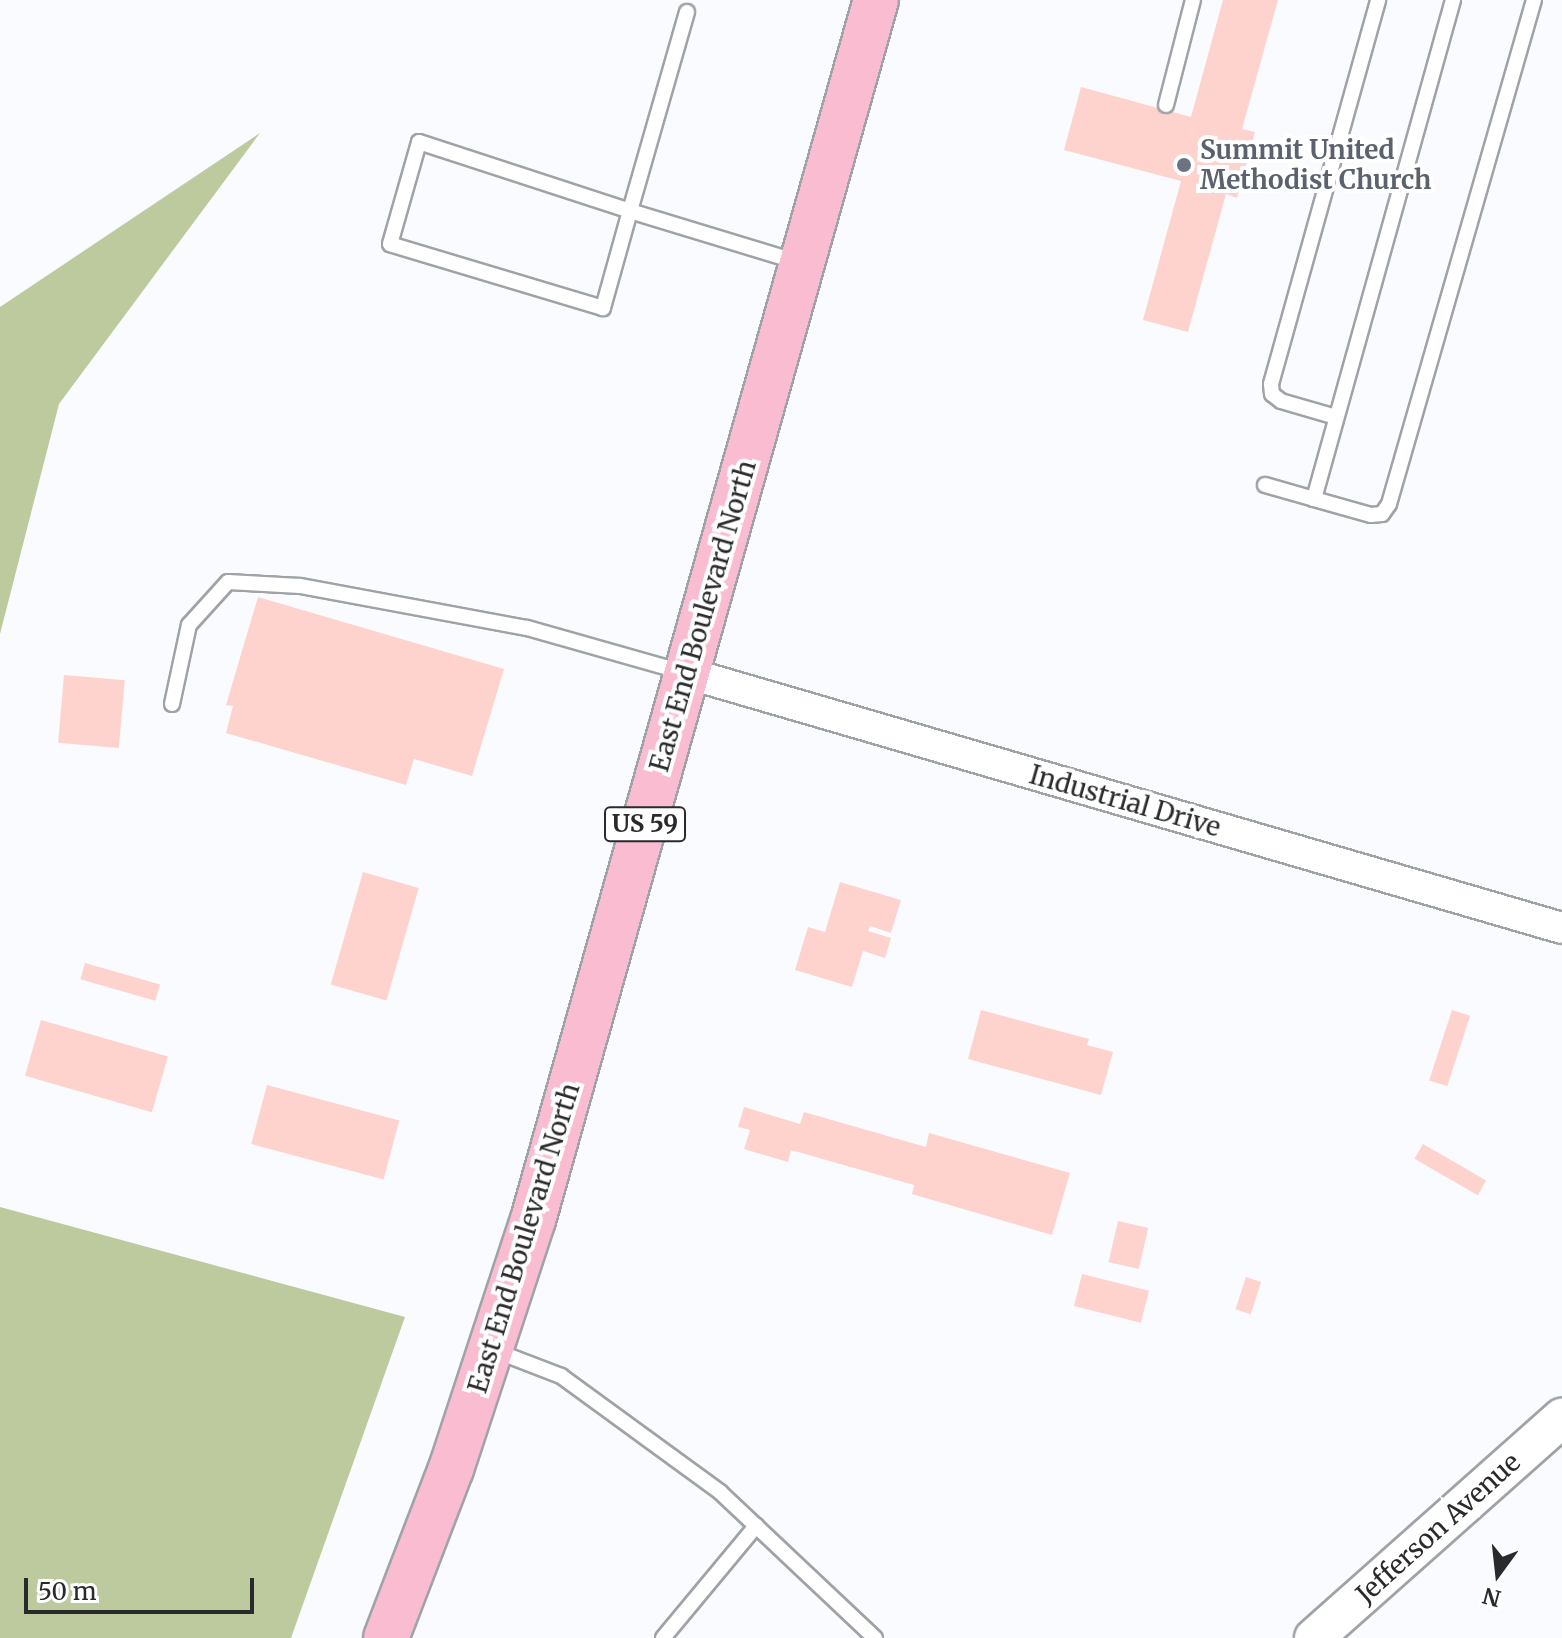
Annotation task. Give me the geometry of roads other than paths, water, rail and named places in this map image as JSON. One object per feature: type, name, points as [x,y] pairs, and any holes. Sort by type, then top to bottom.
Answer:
[{"type":"highway","name":"East End Boulevard North","points":[[386,1638],[491,1349],[533,1220],[876,0]]},
{"type":"street","name":"Industrial Drive","points":[[687,673],[1562,928]]},
{"type":"street","name":"Jefferson Avenue","points":[[1314,1638],[1562,1418]]},
{"type":"lane","points":[[1166,105],[1193,0]]},
{"type":"lane","points":[[1336,417],[1281,401],[1272,394],[1271,384],[1378,0]]},
{"type":"lane","points":[[1314,499],[1453,0]]},
{"type":"lane","points":[[1265,485],[1371,515],[1382,514],[1389,504],[1534,0]]},
{"type":"lane","points":[[687,12],[630,211],[603,308],[390,244],[419,142],[630,211],[802,263]]},
{"type":"lane","points":[[172,704],[189,625],[228,582],[300,586],[527,628],[687,673]]},
{"type":"lane","points":[[491,1349],[561,1376],[720,1492],[875,1638]]},
{"type":"lane","points":[[663,1638],[756,1526]]},
{"type":"place","name":"Summit United Methodist Church","points":[[1184,165]]}]
